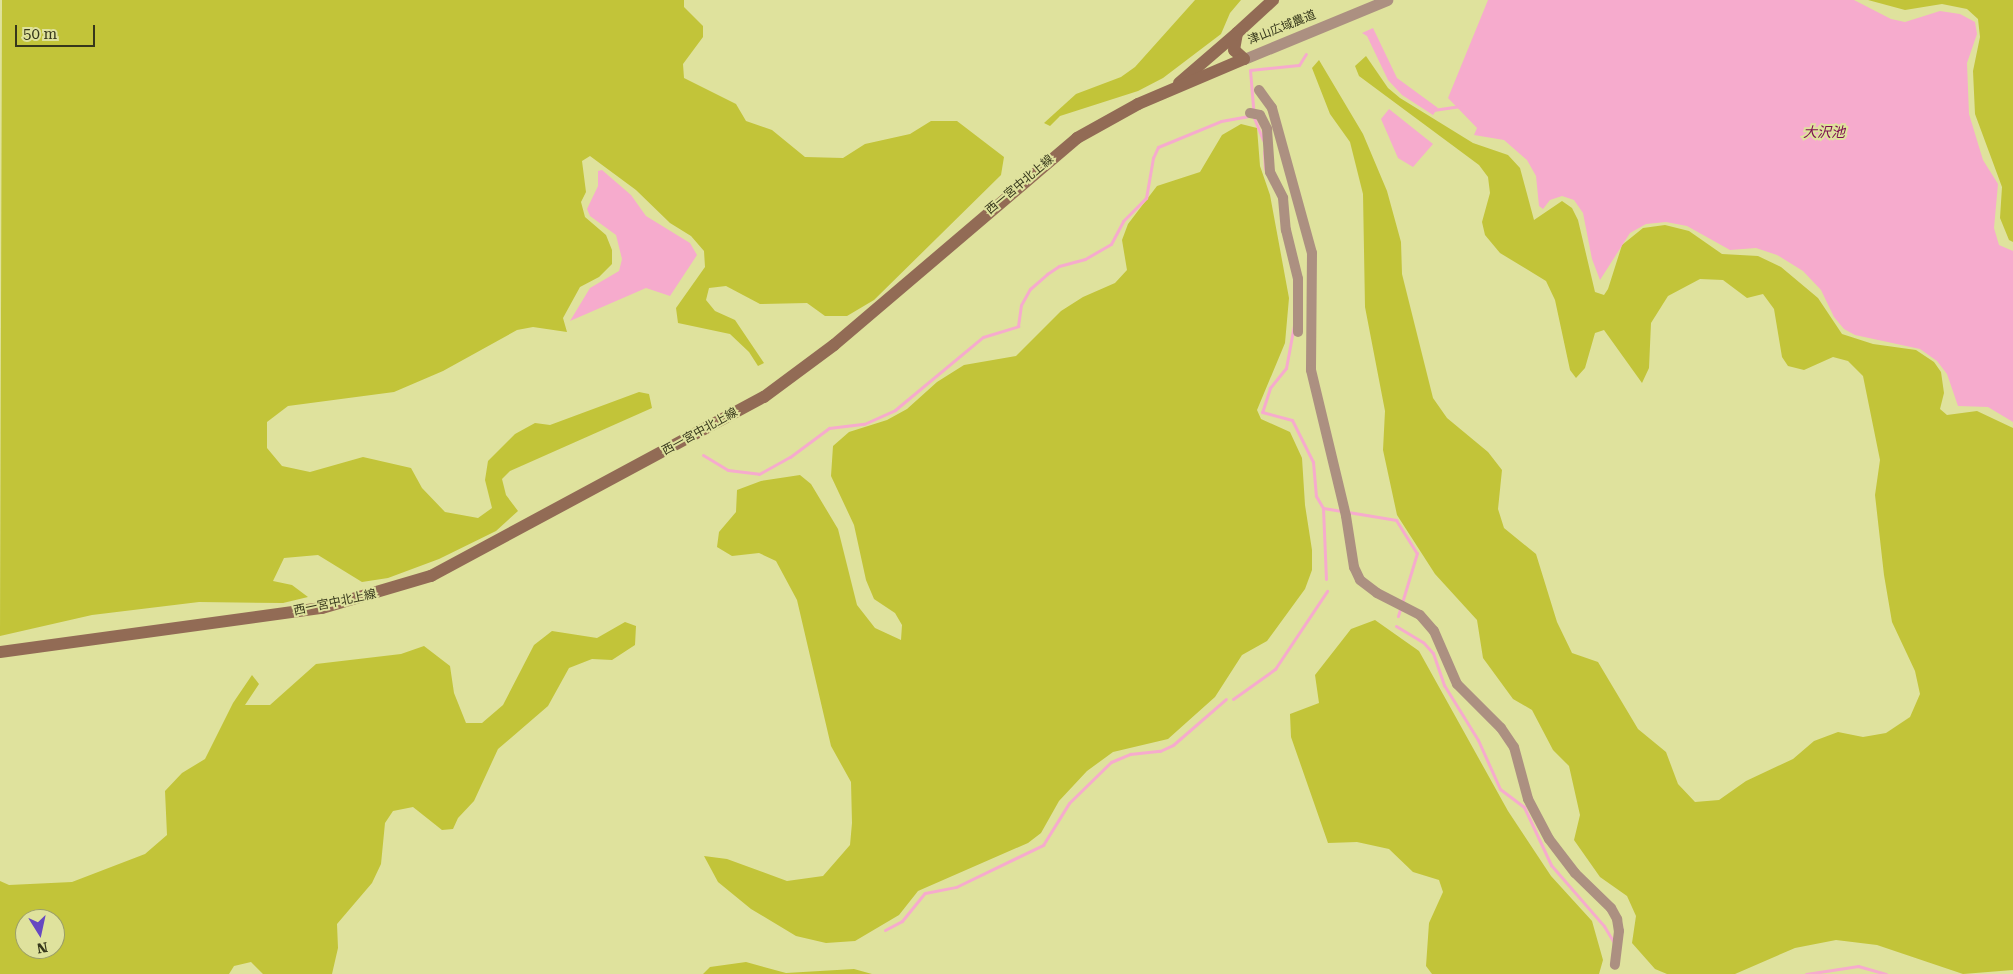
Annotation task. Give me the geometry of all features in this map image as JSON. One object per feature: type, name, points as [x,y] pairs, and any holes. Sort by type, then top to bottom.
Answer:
[{"type":"main road","points":[[1174,89],[1273,0]]},
{"type":"main road","points":[[1237,33],[1234,50],[1244,59]]},
{"type":"main road","name":"西一宮中北上線","points":[[0,652],[322,608],[431,576],[771,392],[827,351],[1077,138],[1138,104],[1244,59]]},
{"type":"street","name":"津山広域農道","points":[[1244,59],[1387,0]]},
{"type":"street","points":[[1259,90],[1272,108],[1312,252],[1311,370],[1346,516],[1354,567],[1360,580],[1377,593],[1420,615],[1434,631],[1457,684],[1501,728],[1514,747],[1528,799],[1549,839],[1575,873],[1611,908],[1617,919],[1619,931],[1615,965]]},
{"type":"street","points":[[1250,113],[1260,115],[1267,129],[1270,172],[1283,198],[1286,230],[1298,279],[1298,332]]},
{"type":"shaded area","points":[[2,0],[684,0],[684,7],[703,26],[703,37],[683,64],[684,78],[736,104],[746,121],[772,130],[805,157],[843,158],[865,144],[910,134],[931,121],[957,121],[1004,157],[1001,175],[874,300],[847,316],[825,316],[807,303],[760,304],[726,286],[709,288],[706,300],[715,311],[735,320],[764,363],[758,366],[749,352],[730,334],[678,323],[676,308],[705,267],[704,251],[691,236],[670,223],[636,190],[590,156],[582,161],[586,192],[581,202],[585,217],[606,235],[612,250],[612,264],[599,277],[580,287],[563,318],[567,332],[533,327],[517,330],[443,371],[394,392],[288,406],[267,422],[267,448],[282,466],[310,472],[363,457],[411,468],[422,488],[445,512],[478,518],[492,508],[485,480],[488,461],[515,434],[535,423],[550,425],[639,392],[649,394],[652,408],[510,471],[502,479],[506,495],[518,511],[496,531],[439,559],[388,578],[362,582],[318,555],[284,558],[273,581],[292,585],[308,597],[283,603],[199,602],[92,615],[0,636]]},
{"type":"shaded area","points":[[1195,0],[1241,0],[1230,13],[1221,34],[1163,78],[1138,91],[1060,116],[1050,126],[1044,123],[1076,94],[1121,77],[1135,67]]},
{"type":"shaded area","points":[[1868,0],[2013,0],[2013,242],[2009,240],[2000,218],[2002,187],[1975,114],[1973,71],[1980,37],[1978,19],[1967,9],[1942,4],[1905,10]]},
{"type":"shaded area","points":[[1366,56],[1388,88],[1400,98],[1473,143],[1508,155],[1520,168],[1534,220],[1562,201],[1572,208],[1578,220],[1595,292],[1604,295],[1608,289],[1622,245],[1643,228],[1665,225],[1689,231],[1722,254],[1758,256],[1781,267],[1818,298],[1842,334],[1873,344],[1916,350],[1934,362],[1941,372],[1944,393],[1940,409],[1947,415],[1977,411],[2013,428],[2013,970],[1963,974],[1877,945],[1836,940],[1795,948],[1735,974],[1667,974],[1655,969],[1632,943],[1636,916],[1627,896],[1600,877],[1574,840],[1580,815],[1569,766],[1553,750],[1532,710],[1513,699],[1483,658],[1477,620],[1435,574],[1397,515],[1383,450],[1385,411],[1365,307],[1363,194],[1350,142],[1330,114],[1312,68],[1319,60],[1363,134],[1387,191],[1401,242],[1402,274],[1433,398],[1447,418],[1488,452],[1502,470],[1498,509],[1504,528],[1536,554],[1557,622],[1572,653],[1598,662],[1638,729],[1666,752],[1678,784],[1695,802],[1719,800],[1746,781],[1793,759],[1814,741],[1838,732],[1863,737],[1886,733],[1910,717],[1920,694],[1915,671],[1892,622],[1884,575],[1875,495],[1880,460],[1863,376],[1848,361],[1833,357],[1804,370],[1788,366],[1782,357],[1774,309],[1763,294],[1747,298],[1723,280],[1700,279],[1668,296],[1651,323],[1649,368],[1642,383],[1604,330],[1595,333],[1585,368],[1576,378],[1570,370],[1555,300],[1546,281],[1500,253],[1485,235],[1482,222],[1490,193],[1488,177],[1479,165],[1359,76],[1355,66]]},
{"type":"shaded area","points":[[1241,124],[1257,128],[1260,166],[1270,195],[1289,298],[1285,343],[1257,410],[1261,419],[1290,432],[1302,458],[1305,505],[1312,550],[1312,570],[1305,589],[1267,641],[1242,655],[1215,697],[1168,739],[1113,752],[1087,771],[1059,801],[1041,833],[1028,843],[918,891],[899,915],[855,941],[826,943],[796,936],[751,909],[718,882],[704,856],[727,859],[787,881],[823,876],[850,845],[852,823],[851,782],[831,746],[797,600],[776,561],[759,553],[732,556],[717,547],[719,532],[736,512],[737,490],[761,481],[800,475],[811,484],[838,529],[857,605],[875,628],[901,640],[902,625],[895,613],[874,599],[866,580],[854,525],[831,476],[833,446],[849,432],[887,420],[907,409],[937,382],[964,365],[1016,356],[1061,311],[1083,297],[1115,283],[1127,270],[1122,240],[1128,224],[1157,186],[1200,172],[1222,135]]},
{"type":"shaded area","points":[[1375,620],[1419,651],[1508,811],[1551,876],[1592,921],[1603,960],[1599,974],[1432,974],[1426,966],[1429,923],[1443,892],[1439,880],[1413,872],[1389,849],[1357,842],[1328,843],[1291,737],[1290,714],[1319,703],[1315,675],[1351,629]]},
{"type":"shaded area","points":[[625,622],[636,626],[635,645],[612,660],[592,659],[569,668],[548,706],[498,749],[474,801],[458,818],[453,829],[442,830],[413,807],[393,811],[385,823],[381,864],[372,883],[337,924],[338,948],[332,974],[263,974],[251,962],[234,966],[229,974],[0,974],[0,881],[9,885],[72,882],[145,854],[167,835],[165,791],[182,773],[205,759],[233,703],[252,675],[259,684],[245,705],[270,705],[316,664],[401,654],[424,646],[450,666],[454,693],[466,723],[482,723],[503,705],[534,645],[552,631],[597,638]]},
{"type":"shaded area","points":[[746,962],[786,973],[854,969],[872,974],[703,974],[710,967]]},
{"type":"water","name":"大沢池","points":[[1488,0],[1854,0],[1891,19],[1905,22],[1940,11],[1960,14],[1975,22],[1977,34],[1967,63],[1969,114],[1983,160],[1998,184],[1994,228],[1999,245],[2013,251],[2013,422],[1988,407],[1958,406],[1947,374],[1937,361],[1920,349],[1855,335],[1844,329],[1834,317],[1821,290],[1803,271],[1777,255],[1756,248],[1730,250],[1687,226],[1666,222],[1646,224],[1630,233],[1600,280],[1592,259],[1583,213],[1574,200],[1562,196],[1550,200],[1543,209],[1539,206],[1536,176],[1527,160],[1504,140],[1474,135],[1477,128],[1448,98]]},
{"type":"water","points":[[1373,28],[1397,78],[1438,108],[1433,115],[1402,95],[1388,80],[1367,36],[1362,33]]},
{"type":"water","points":[[1389,109],[1433,144],[1413,167],[1398,158],[1381,119]]},
{"type":"water","points":[[602,170],[631,195],[646,216],[690,243],[697,255],[670,296],[646,288],[570,321],[590,288],[619,271],[622,259],[616,235],[590,216],[587,209],[598,186],[598,171]]},
{"type":"waterway","points":[[1263,140],[1254,118],[1250,70],[1299,65],[1306,54]]},
{"type":"waterway","points":[[1433,110],[1461,106]]},
{"type":"waterway","points":[[703,455],[728,470],[759,474],[790,457],[829,428],[864,424],[895,410],[983,337],[1018,326],[1021,305],[1030,289],[1047,274],[1059,266],[1085,259],[1111,244],[1123,221],[1146,198],[1153,158],[1158,147],[1221,121],[1248,116]]},
{"type":"waterway","points":[[1264,151],[1265,169]]},
{"type":"waterway","points":[[1294,325],[1286,368],[1270,388],[1262,412],[1292,420],[1313,462],[1316,496],[1323,508],[1326,579]]},
{"type":"waterway","points":[[1323,508],[1342,511]]},
{"type":"waterway","points":[[1348,512],[1396,520],[1417,553],[1398,616]]},
{"type":"waterway","points":[[1233,699],[1275,669],[1327,591]]},
{"type":"waterway","points":[[1396,626],[1423,642],[1433,653],[1444,685],[1478,740],[1500,789],[1524,807],[1551,865],[1604,926],[1615,944]]},
{"type":"waterway","points":[[885,930],[902,921],[925,893],[956,887],[1043,845],[1069,803],[1111,762],[1130,754],[1160,751],[1173,745],[1226,699]]},
{"type":"waterway","points":[[1806,974],[1858,966],[1886,974]]}]
